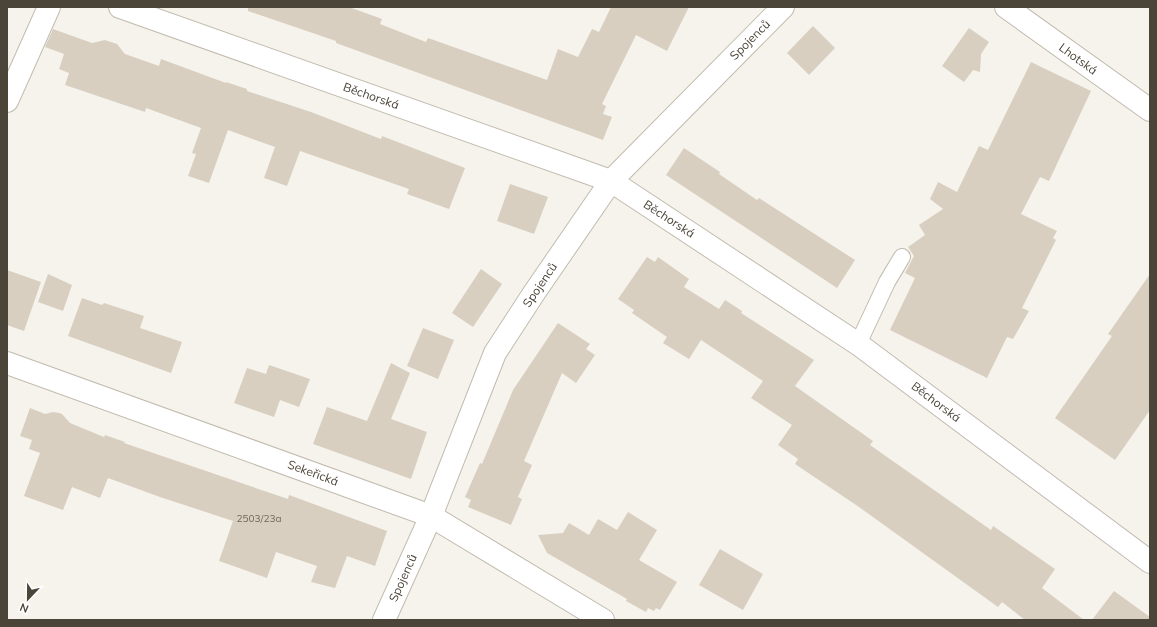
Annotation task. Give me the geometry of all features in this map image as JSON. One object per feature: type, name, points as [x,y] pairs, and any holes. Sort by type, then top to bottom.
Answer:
[{"type":"street","points":[[7,101],[49,7]]},
{"type":"street","name":"Běchorská","points":[[120,7],[611,180],[858,344],[1150,562]]},
{"type":"street","name":"Spojenců","points":[[384,620],[431,516],[495,354],[534,293],[611,180],[782,7]]},
{"type":"street","name":"Lhotská","points":[[1006,7],[1150,110]]},
{"type":"street","name":"Sekeřická","points":[[7,363],[431,516],[603,620]]},
{"type":"lane","points":[[858,344],[887,282],[902,257]]},
{"type":"building","points":[[248,7],[349,7],[382,19],[380,24],[426,42],[428,38],[547,80],[558,49],[578,57],[592,29],[599,32],[611,7],[689,7],[667,51],[636,35],[602,104],[606,106],[603,114],[612,117],[603,140],[336,43],[336,41],[248,11]]},
{"type":"building","points":[[813,26],[835,48],[809,75],[787,53]]},
{"type":"building","points":[[969,28],[989,42],[981,54],[980,72],[973,70],[964,82],[942,66]]},
{"type":"building","points":[[53,29],[92,43],[105,40],[117,44],[125,54],[159,66],[161,59],[226,83],[247,89],[247,91],[311,112],[381,139],[382,136],[465,168],[449,209],[407,194],[409,189],[300,151],[287,186],[264,178],[275,147],[228,130],[209,183],[188,176],[196,154],[192,153],[201,128],[146,108],[145,112],[65,85],[69,73],[59,69],[64,54],[45,47]]},
{"type":"building","points":[[1031,62],[1091,91],[1049,181],[1040,177],[1021,214],[1057,231],[1053,238],[1056,240],[1022,308],[1029,311],[1013,339],[1007,337],[987,378],[890,330],[915,278],[905,273],[914,256],[908,247],[925,235],[919,225],[943,209],[930,199],[938,182],[957,192],[979,146],[988,150]]},
{"type":"building","points":[[684,148],[720,172],[719,174],[757,200],[759,198],[855,260],[837,288],[666,175]]},
{"type":"building","points":[[510,184],[548,197],[534,234],[497,221]]},
{"type":"building","points":[[647,257],[655,262],[658,257],[689,279],[684,287],[719,309],[725,300],[742,311],[741,313],[814,360],[795,386],[873,441],[870,445],[991,530],[993,526],[1055,569],[1042,588],[1084,620],[1025,620],[1002,602],[998,607],[859,507],[795,464],[798,459],[778,445],[792,425],[751,398],[763,381],[701,340],[689,359],[663,343],[667,337],[632,313],[634,310],[618,299]]},
{"type":"building","points":[[481,269],[502,284],[473,327],[452,313]]},
{"type":"building","points":[[7,270],[41,282],[24,331],[7,325]]},
{"type":"building","points":[[48,274],[72,285],[63,311],[38,302]]},
{"type":"building","points":[[1150,274],[1150,410],[1115,460],[1055,418],[1112,336],[1108,334]]},
{"type":"building","points":[[82,298],[102,305],[104,303],[144,316],[140,328],[182,342],[171,373],[68,336]]},
{"type":"building","points":[[558,323],[590,344],[586,349],[595,355],[576,383],[562,373],[524,461],[532,465],[518,497],[522,499],[511,525],[468,507],[471,500],[465,497],[480,463],[482,464],[513,390]]},
{"type":"building","points":[[423,328],[454,340],[438,379],[407,366]]},
{"type":"building","points":[[391,363],[410,373],[391,419],[427,432],[411,479],[313,444],[327,407],[367,421]]},
{"type":"building","points":[[269,365],[310,379],[299,407],[280,400],[274,417],[234,403],[247,368],[266,374]]},
{"type":"building","points":[[30,408],[45,414],[53,412],[62,414],[70,423],[104,437],[105,435],[125,442],[124,443],[288,499],[289,495],[387,531],[375,566],[347,556],[335,588],[311,582],[317,566],[276,552],[267,578],[219,561],[233,521],[108,478],[100,498],[72,487],[63,510],[24,496],[40,453],[29,449],[32,440],[20,436]]},
{"type":"building","points":[[628,512],[657,530],[639,560],[677,582],[660,610],[656,608],[654,611],[648,608],[646,612],[626,601],[627,599],[547,553],[538,535],[563,533],[569,523],[589,535],[598,519],[617,530]]},
{"type":"building","points":[[720,549],[763,574],[743,610],[699,585]]},
{"type":"building","points":[[1114,591],[1150,617],[1150,620],[1092,620]]}]
